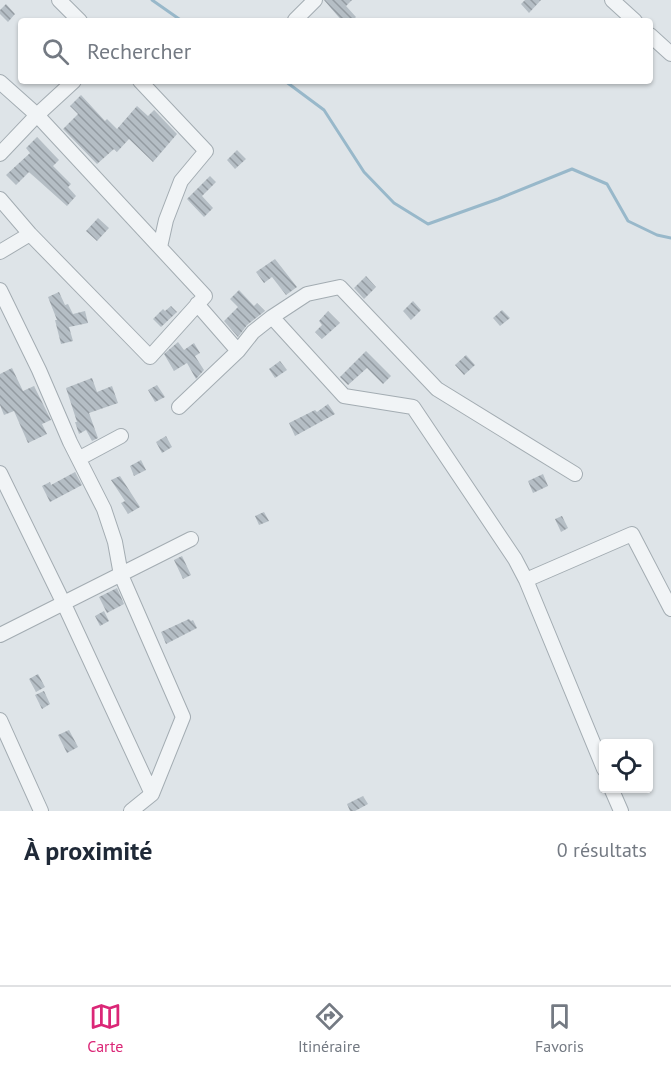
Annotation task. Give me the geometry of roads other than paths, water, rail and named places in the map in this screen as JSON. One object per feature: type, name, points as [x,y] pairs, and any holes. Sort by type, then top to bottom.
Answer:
[{"type":"street","points":[[59,0],[77,18]]},
{"type":"street","points":[[297,18],[315,0]]},
{"type":"street","points":[[612,0],[632,18]]},
{"type":"street","points":[[653,38],[671,54]]},
{"type":"street","points":[[0,82],[37,115],[205,296],[150,357],[0,200]]},
{"type":"street","points":[[0,154],[71,84]]},
{"type":"street","points":[[143,84],[206,151],[181,181],[166,220],[160,247]]},
{"type":"street","points":[[0,252],[30,234]]},
{"type":"street","points":[[179,407],[238,351],[253,332],[272,317],[307,294],[340,287],[437,388],[575,474]]},
{"type":"street","points":[[0,290],[39,370],[70,442],[104,509],[115,542],[121,575],[183,717],[152,794],[131,811]]},
{"type":"street","points":[[197,304],[238,351]]},
{"type":"street","points":[[272,317],[344,396],[413,406],[515,559],[526,580],[599,759]]},
{"type":"street","points":[[80,458],[121,436]]},
{"type":"street","points":[[0,473],[152,794]]},
{"type":"street","points":[[526,580],[632,534],[671,609]]},
{"type":"street","points":[[0,635],[191,539]]},
{"type":"street","points":[[0,720],[41,811]]},
{"type":"street","points":[[613,793],[621,811]]},
{"type":"waterway","points":[[152,0],[178,18]]},
{"type":"waterway","points":[[289,84],[324,110],[364,172],[394,203],[428,224],[572,169],[607,184],[628,221],[657,235],[671,238]]}]
